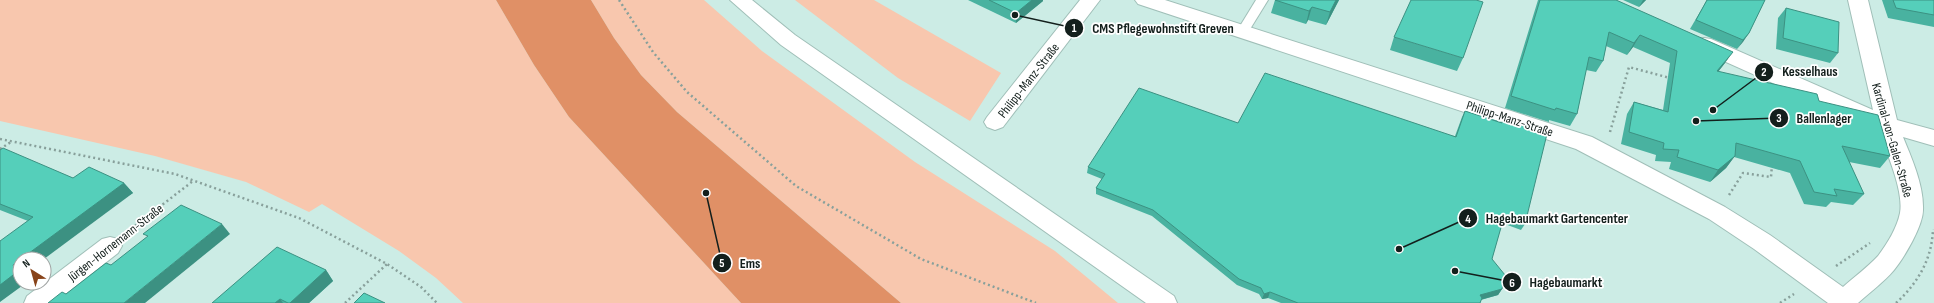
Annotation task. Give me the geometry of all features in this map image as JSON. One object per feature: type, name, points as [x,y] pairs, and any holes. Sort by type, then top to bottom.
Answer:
[{"type":"street","points":[[740,0],[788,40],[1159,300]]},
{"type":"street","name":"Philipp-Manz-Straße","points":[[995,122],[1090,0]]},
{"type":"street","name":"Philipp-Manz-Straße","points":[[1145,0],[1560,134],[1604,154],[1716,214],[1767,246],[1844,302]]},
{"type":"street","name":"Kardinal-von-Galen-Straße","points":[[1844,302],[1886,263],[1908,228],[1912,211],[1910,193],[1901,160],[1887,125],[1858,0]]},
{"type":"street","points":[[1690,38],[1887,125],[1934,138]]},
{"type":"street","name":"Jürgen-Hornemann-Straße","points":[[36,303],[110,246]]},
{"type":"lane","points":[[1243,31],[1262,0]]},
{"type":"path","points":[[619,0],[653,52],[687,92],[796,186],[921,259],[1036,303]]},
{"type":"path","points":[[1604,154],[1629,67],[1673,78]]},
{"type":"path","points":[[0,139],[175,174],[299,218],[387,264],[421,287],[437,303]]},
{"type":"path","points":[[0,149],[11,142]]},
{"type":"path","points":[[1716,214],[1743,173],[1771,177],[1772,163]]},
{"type":"path","name":"Jürgen-Hornemann-Straße","points":[[110,246],[193,181]]},
{"type":"path","points":[[1853,256],[1873,240]]},
{"type":"path","points":[[345,303],[387,264]]},
{"type":"shaded area","points":[[0,0],[496,0],[534,65],[569,117],[741,303],[463,303],[436,278],[399,251],[322,204],[309,212],[246,182],[155,156],[0,121]]},
{"type":"shaded area","points":[[496,0],[591,0],[614,38],[641,75],[677,112],[901,303],[741,303],[569,117],[534,65]]},
{"type":"shaded area","points":[[591,0],[704,0],[762,51],[915,162],[1055,251],[1118,303],[901,303],[677,112],[641,75],[614,38]]},
{"type":"shaded area","points":[[795,0],[874,0],[1001,73],[970,121],[898,78]]},
{"type":"building","points":[[989,0],[1032,0],[1016,13]]},
{"type":"building","points":[[1275,0],[1336,0],[1330,12],[1312,7],[1309,11]]},
{"type":"building","points":[[1411,0],[1476,0],[1483,2],[1463,58],[1394,37]]},
{"type":"building","points":[[1540,0],[1616,0],[1733,52],[1717,71],[1817,94],[1819,101],[1878,115],[1890,156],[1842,146],[1864,194],[1834,189],[1837,196],[1814,192],[1800,161],[1736,143],[1735,156],[1718,170],[1677,157],[1679,150],[1663,149],[1664,143],[1629,132],[1634,102],[1668,112],[1677,51],[1640,35],[1634,43],[1609,32],[1603,61],[1589,57],[1577,114],[1556,108],[1555,110],[1511,96]]},
{"type":"building","points":[[1707,0],[1765,0],[1749,33],[1743,40],[1696,20]]},
{"type":"building","points":[[1893,0],[1934,0],[1934,15],[1896,8]]},
{"type":"building","points":[[1786,8],[1839,22],[1838,53],[1783,38]]},
{"type":"building","points":[[1265,73],[1456,137],[1465,111],[1502,123],[1503,119],[1547,134],[1525,224],[1504,217],[1492,259],[1505,275],[1502,289],[1480,295],[1482,298],[1480,303],[1298,303],[1270,292],[1264,294],[1261,288],[1239,279],[1153,210],[1096,188],[1105,174],[1088,167],[1139,88],[1238,123]]},
{"type":"building","points":[[3,148],[73,178],[89,167],[124,183],[32,251],[12,251],[12,276],[0,285],[0,241],[33,217],[0,204],[0,150]]},
{"type":"building","points":[[181,205],[222,224],[124,303],[48,303],[62,292],[66,294],[106,263],[111,265],[148,236],[143,234]]},
{"type":"building","points":[[277,247],[326,270],[290,303],[280,299],[275,303],[212,303]]},
{"type":"building","points":[[364,293],[385,303],[354,303]]},
{"type":"place","name":"CMS Pflegewohnstift Greven","points":[[1015,15]]},
{"type":"place","name":"Kesselhaus","points":[[1713,110]]},
{"type":"place","name":"Ballenlager","points":[[1696,121]]},
{"type":"place","name":"Ems","points":[[706,193]]},
{"type":"place","name":"Hagebaumarkt Gartencenter","points":[[1399,249]]},
{"type":"place","name":"Hagebaumarkt","points":[[1455,271]]}]
